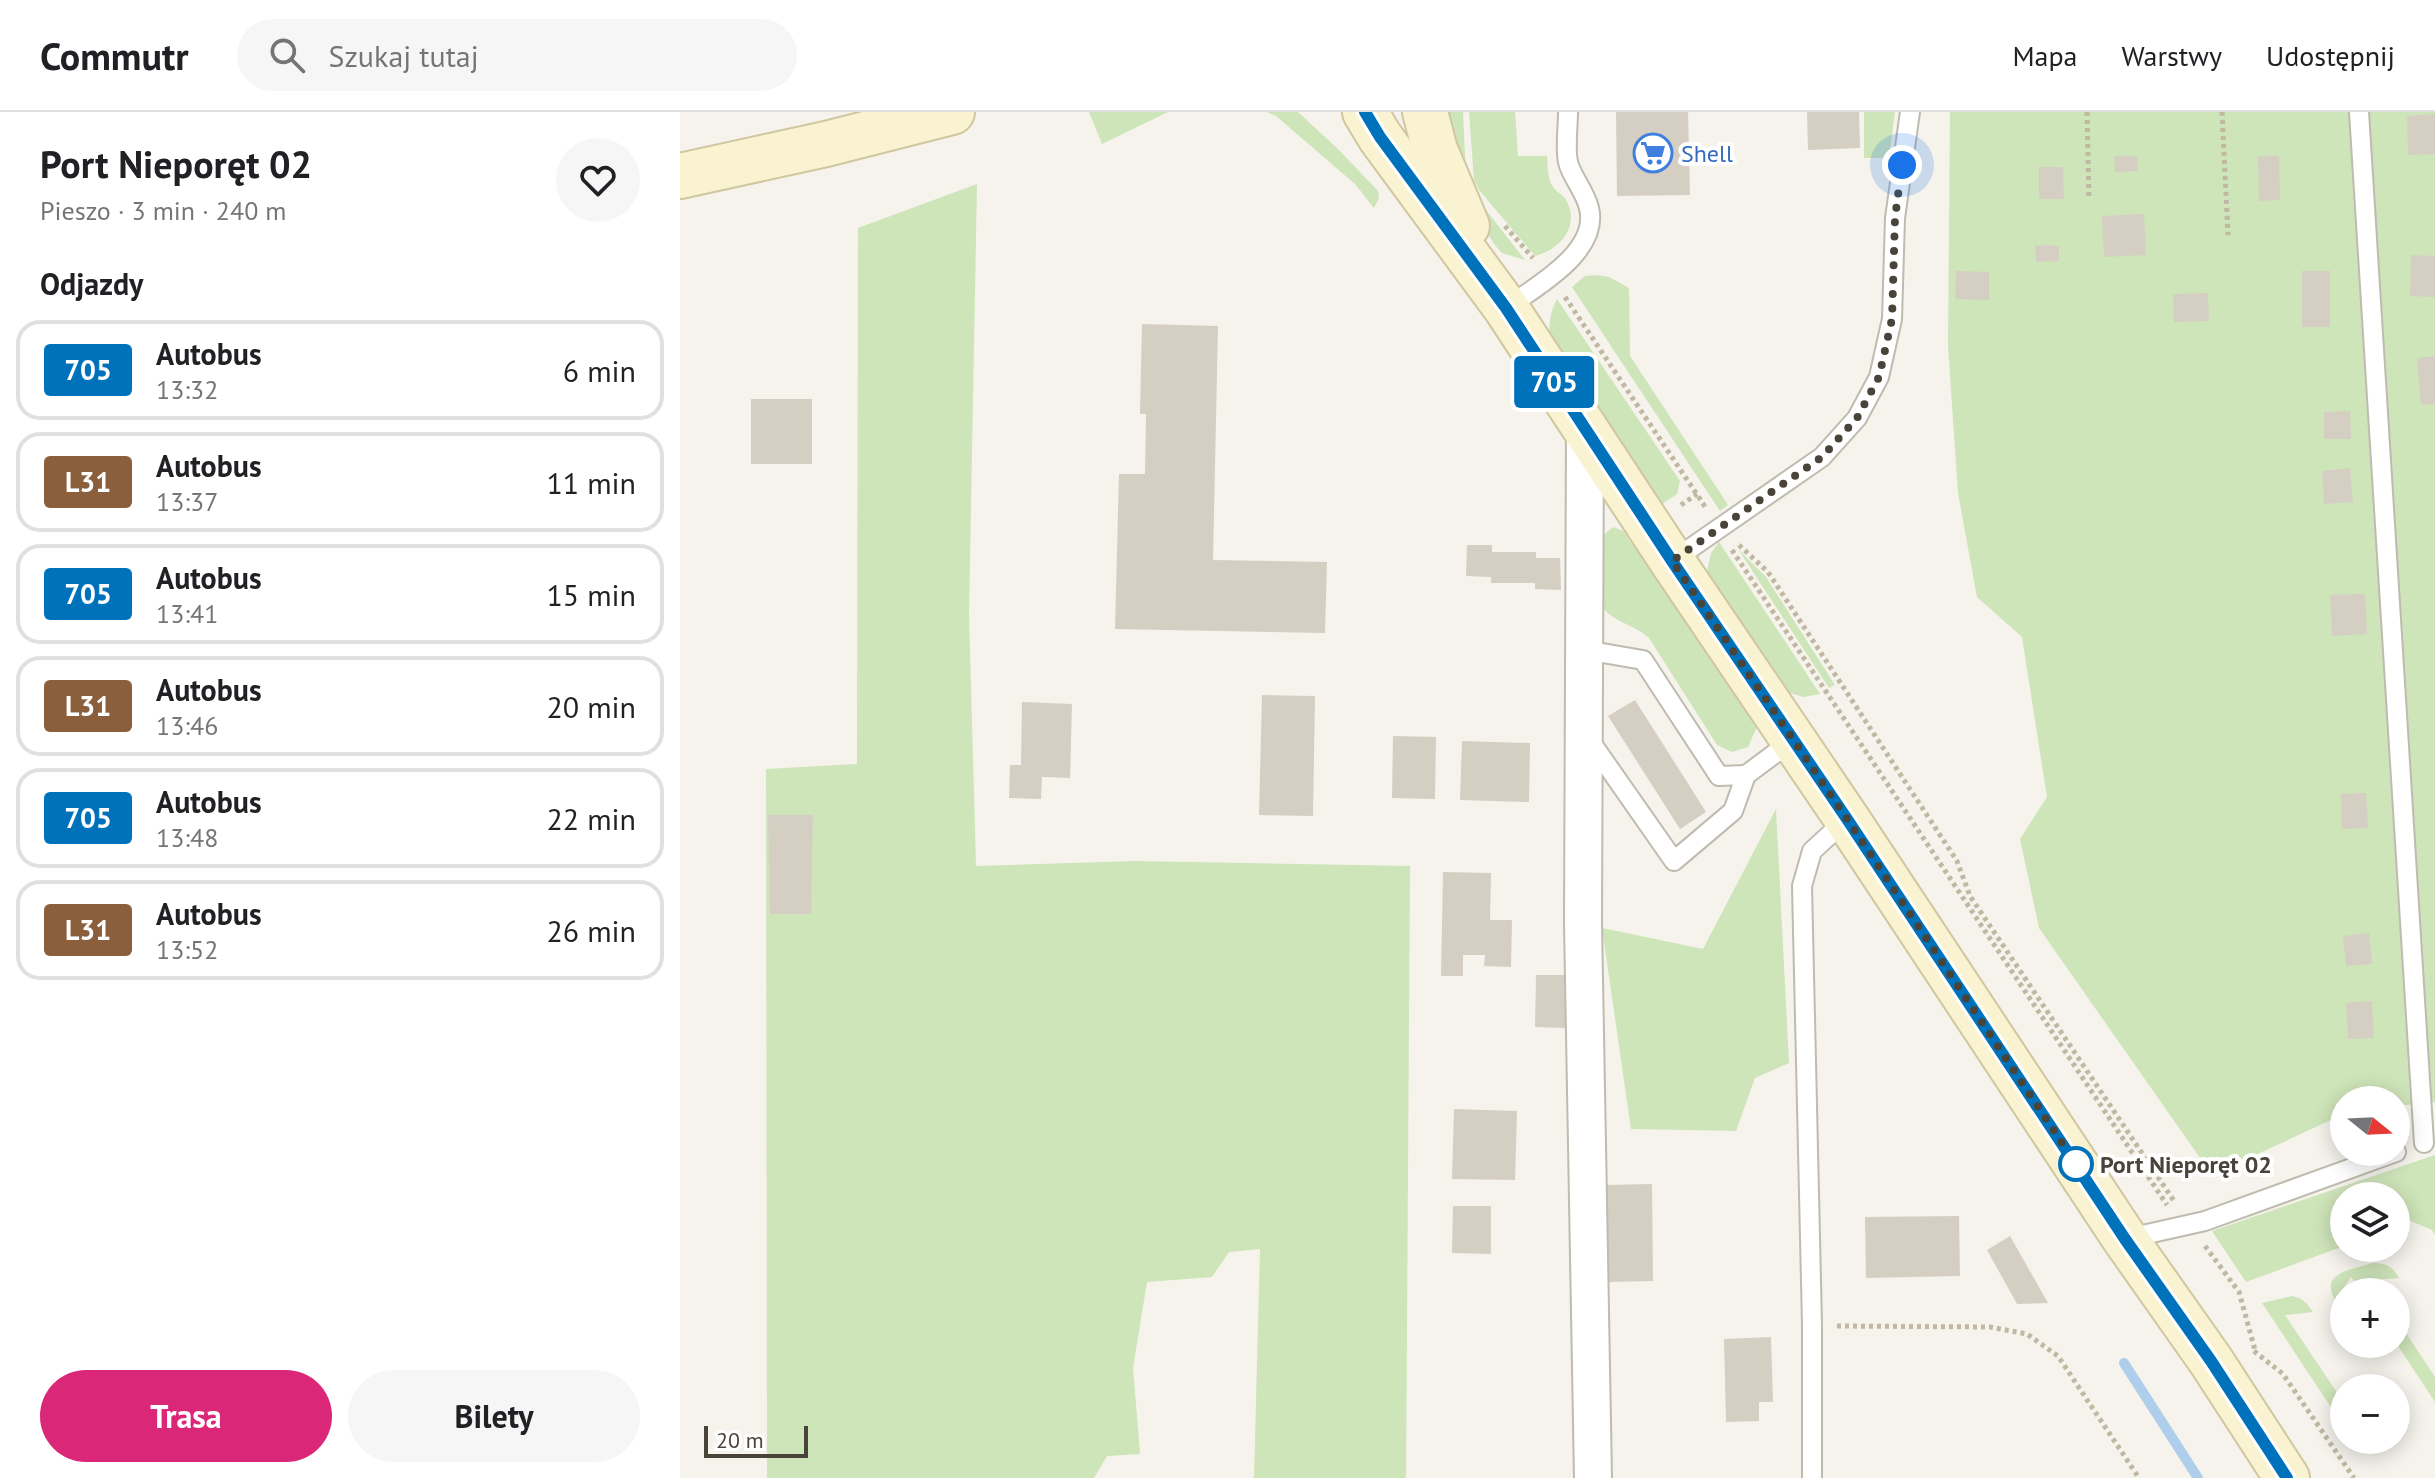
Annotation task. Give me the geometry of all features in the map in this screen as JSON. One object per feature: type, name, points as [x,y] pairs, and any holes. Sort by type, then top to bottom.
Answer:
[{"type":"street","points":[[680,176],[952,112]]},
{"type":"street","points":[[1343,112],[1372,125],[1506,308],[2287,1478]]},
{"type":"street","points":[[1425,112],[1435,150],[1453,196],[1506,308]]},
{"type":"street","points":[[1585,429],[1583,923],[1593,1478]]},
{"type":"lane","points":[[1506,308],[1578,253],[1588,230],[1590,212],[1582,188],[1568,163],[1568,112]]},
{"type":"lane","points":[[1672,561],[1822,457],[1857,418],[1879,377],[1892,319],[1895,218],[1910,112]]},
{"type":"lane","points":[[2359,112],[2429,1142]]},
{"type":"lane","points":[[1585,650],[1643,660],[1719,776],[1746,775]]},
{"type":"lane","points":[[1584,732],[1674,861],[1733,811],[1746,775],[1793,740]]},
{"type":"lane","points":[[1812,1478],[1812,1325],[1802,886],[1812,851],[1847,819]]},
{"type":"lane","points":[[2125,1239],[2205,1221],[2357,1166]]},
{"type":"path","points":[[2087,112],[2089,199]]},
{"type":"path","points":[[2222,112],[2228,235]]},
{"type":"path","points":[[1549,277],[1720,528],[1726,543],[2171,1211],[2239,1292],[2259,1364]]},
{"type":"path","points":[[1720,528],[1768,572],[1957,861],[1970,896],[2183,1225]]},
{"type":"path","points":[[1812,1325],[1990,1327],[2027,1334],[2058,1356],[2139,1478]]},
{"type":"path","points":[[2247,1344],[2283,1374],[2354,1478]]},
{"type":"green space","points":[[1089,112],[1168,112],[1102,144]]},
{"type":"green space","points":[[1267,112],[1298,112],[1378,191],[1379,198],[1374,208],[1355,184],[1276,116]]},
{"type":"green space","points":[[1440,112],[1463,112],[1466,177],[1475,196],[1525,260],[1502,253],[1471,205]]},
{"type":"green space","points":[[1469,112],[1515,112],[1518,156],[1547,156],[1551,184],[1566,200],[1571,218],[1566,235],[1544,253],[1535,256],[1479,190],[1474,180]]},
{"type":"green space","points":[[1864,112],[1895,112],[1889,158],[1864,158]]},
{"type":"green space","points":[[1950,112],[2435,112],[2435,1102],[2410,1105],[2410,1086],[2330,1086],[2330,1120],[2212,1175],[2039,928],[2020,839],[2047,797],[2022,637],[1977,597],[1958,493],[1948,346]]},
{"type":"green space","points":[[977,184],[969,614],[976,866],[1135,861],[1410,866],[1406,1478],[1254,1478],[1260,1249],[1229,1252],[1212,1277],[1147,1282],[1133,1368],[1140,1454],[1107,1456],[1094,1478],[767,1478],[766,769],[857,764],[858,228]]},
{"type":"green space","points":[[1585,276],[1609,277],[1629,288],[1630,356],[1728,505],[1720,511],[1572,287]]},
{"type":"green space","points":[[1557,299],[1680,481],[1677,494],[1658,507],[1549,338],[1550,318]]},
{"type":"green space","points":[[1613,527],[1623,531],[1633,546],[1639,543],[1755,715],[1756,729],[1748,747],[1732,752],[1717,745],[1649,638],[1610,615],[1600,604],[1600,538]]},
{"type":"green space","points":[[1719,542],[1820,694],[1803,697],[1784,691],[1706,576],[1711,553]]},
{"type":"green space","points":[[1738,549],[1766,577],[1835,685],[1829,688]]},
{"type":"green space","points":[[1776,809],[1789,1063],[1755,1078],[1736,1131],[1631,1129],[1602,928],[1703,949]]},
{"type":"green space","points":[[2435,1155],[2435,1235],[2432,1230],[2410,1221],[2410,1182],[2356,1182]]},
{"type":"green space","points":[[2330,1191],[2330,1251],[2246,1282],[2212,1231]]},
{"type":"green space","points":[[2372,1263],[2381,1264],[2388,1266],[2399,1278],[2334,1278],[2347,1270]]},
{"type":"green space","points":[[2292,1296],[2304,1301],[2313,1312],[2285,1315],[2330,1382],[2330,1406],[2262,1303]]},
{"type":"green space","points":[[2410,1339],[2435,1377],[2435,1402],[2406,1358],[2410,1358]]},
{"type":"building","name":"Shell","points":[[1616,112],[1688,112],[1690,195],[1617,196]]},
{"type":"building","points":[[1807,112],[1859,112],[1860,148],[1808,150]]},
{"type":"building","points":[[2435,114],[2435,154],[2408,155],[2407,116]]},
{"type":"building","points":[[2114,156],[2137,156],[2138,171],[2115,172]]},
{"type":"building","points":[[2258,156],[2279,156],[2280,200],[2259,201]]},
{"type":"building","points":[[2039,167],[2063,167],[2064,199],[2039,199]]},
{"type":"building","points":[[2144,214],[2146,255],[2104,257],[2102,216]]},
{"type":"building","points":[[2035,245],[2059,246],[2059,261],[2036,262]]},
{"type":"building","points":[[2411,255],[2435,256],[2435,297],[2410,296]]},
{"type":"building","points":[[1956,271],[1989,272],[1989,300],[1955,299]]},
{"type":"building","points":[[2302,271],[2330,271],[2330,327],[2302,327]]},
{"type":"building","points":[[2208,293],[2209,321],[2174,322],[2173,294]]},
{"type":"building","points":[[1142,324],[1218,326],[1213,560],[1327,562],[1325,633],[1115,629],[1119,474],[1145,474],[1146,414],[1140,414]]},
{"type":"building","points":[[2435,356],[2435,404],[2421,405],[2417,358]]},
{"type":"building","points":[[751,399],[812,399],[812,464],[751,464]]},
{"type":"building","points":[[2350,411],[2351,439],[2324,439],[2324,412]]},
{"type":"building","points":[[2350,468],[2353,502],[2324,504],[2322,471]]},
{"type":"building","points":[[1467,545],[1492,545],[1492,552],[1536,552],[1536,558],[1560,558],[1561,590],[1535,589],[1535,583],[1491,583],[1491,577],[1466,576]]},
{"type":"building","points":[[2365,594],[2367,634],[2332,636],[2330,595]]},
{"type":"building","points":[[1262,695],[1315,696],[1313,816],[1259,815]]},
{"type":"building","points":[[1635,700],[1706,812],[1680,829],[1608,716]]},
{"type":"building","points":[[1022,702],[1072,704],[1070,778],[1042,777],[1041,799],[1009,798],[1010,765],[1021,765]]},
{"type":"building","points":[[1393,736],[1436,737],[1435,799],[1392,798]]},
{"type":"building","points":[[1462,741],[1530,743],[1529,802],[1460,800]]},
{"type":"building","points":[[2366,793],[2368,828],[2342,829],[2341,794]]},
{"type":"building","points":[[768,815],[813,815],[811,914],[770,914]]},
{"type":"building","points":[[1443,872],[1491,873],[1490,920],[1512,920],[1511,967],[1484,966],[1485,955],[1463,955],[1463,976],[1441,976]]},
{"type":"building","points":[[2369,933],[2372,964],[2346,966],[2343,936]]},
{"type":"building","points":[[1536,975],[1566,975],[1566,1028],[1535,1027]]},
{"type":"building","points":[[2372,1001],[2374,1038],[2348,1039],[2346,1003]]},
{"type":"building","points":[[1454,1109],[1517,1111],[1515,1180],[1452,1179]]},
{"type":"building","points":[[1652,1184],[1653,1281],[1608,1282],[1606,1185]]},
{"type":"building","points":[[1453,1206],[1491,1206],[1491,1254],[1452,1253]]},
{"type":"building","points":[[1959,1216],[1960,1276],[1866,1278],[1865,1217]]},
{"type":"building","points":[[2010,1236],[2048,1303],[2017,1304],[1987,1250]]},
{"type":"building","points":[[1771,1337],[1773,1402],[1759,1402],[1759,1421],[1726,1422],[1724,1339]]},
{"type":"waterway","points":[[2124,1363],[2198,1478]]},
{"type":"bus line","name":"705","points":[[1365,112],[1380,137],[1506,308],[2287,1478]]},
{"type":"place","name":"Shell","points":[[1653,153]]},
{"type":"place","name":"Port Nieporęt 02","points":[[2076,1164]]},
{"type":"route","points":[[1902,165],[1895,218],[1892,319],[1879,377],[1857,418],[1822,457],[1672,561],[2076,1164]]}]
